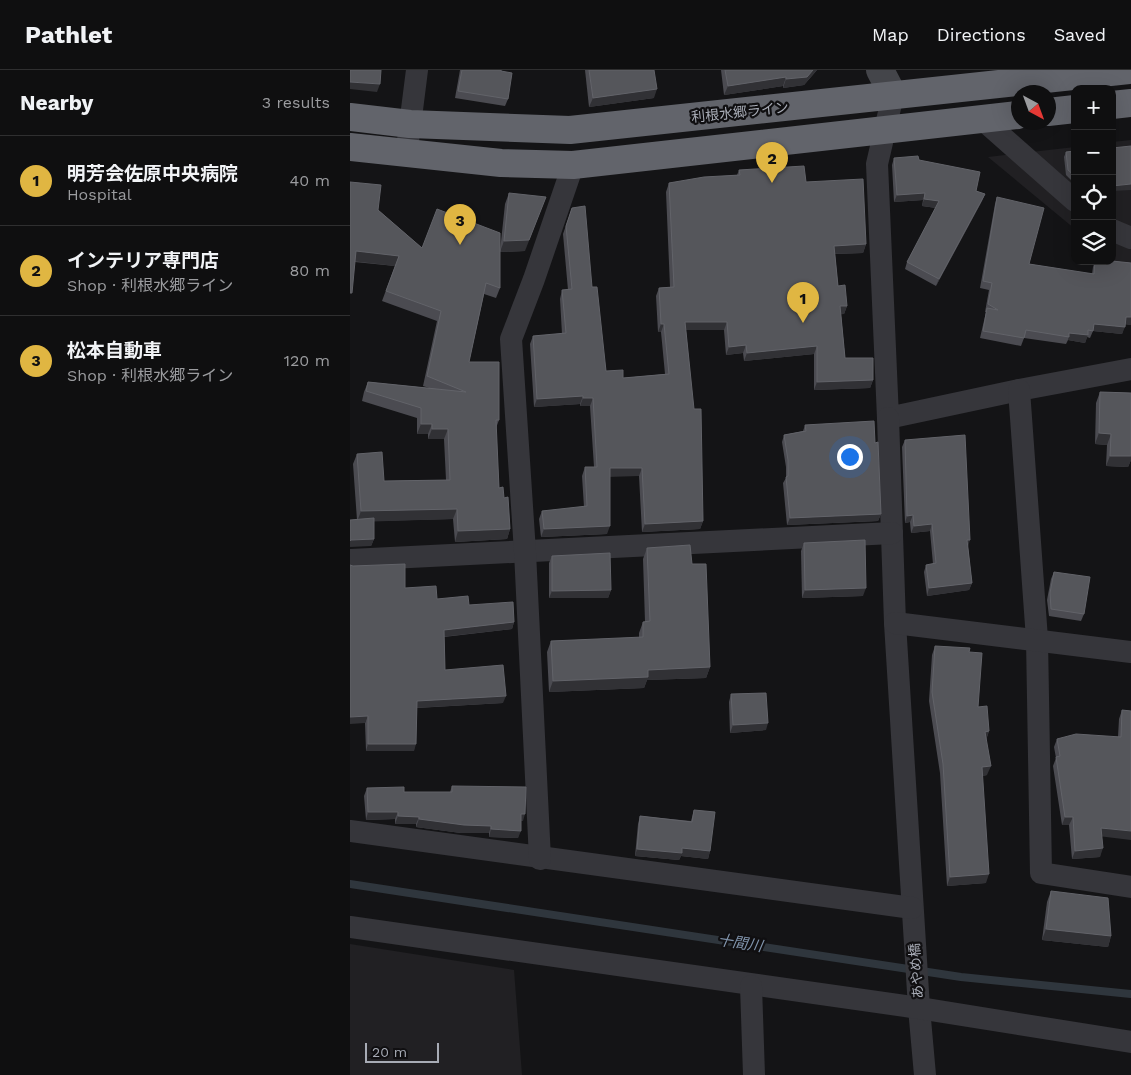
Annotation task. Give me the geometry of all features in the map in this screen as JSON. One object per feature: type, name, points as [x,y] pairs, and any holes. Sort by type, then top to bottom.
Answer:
[{"type":"highway","name":"利根水郷ライン","points":[[350,117],[410,124],[570,130],[896,83],[1129,70]]},
{"type":"highway","points":[[1116,105],[1131,103]]},
{"type":"highway","points":[[1056,111],[1071,109]]},
{"type":"highway","points":[[350,147],[501,163],[573,165],[1011,116]]},
{"type":"street","points":[[407,153],[417,70]]},
{"type":"street","points":[[880,70],[896,83]]},
{"type":"street","name":"あやめ橋","points":[[896,83],[877,164],[896,623],[918,1008],[925,1075]]},
{"type":"street","points":[[982,119],[1071,197]]},
{"type":"street","points":[[540,859],[525,552],[511,339],[534,279],[573,165]]},
{"type":"street","points":[[1116,232],[1131,238]]},
{"type":"street","points":[[888,418],[1131,369]]},
{"type":"street","points":[[1020,390],[1037,639],[1041,873],[1131,887]]},
{"type":"street","points":[[350,560],[892,533]]},
{"type":"street","points":[[896,623],[1131,652]]},
{"type":"street","points":[[350,831],[540,859],[912,908]]},
{"type":"street","points":[[350,927],[751,986],[918,1008],[1131,1042]]},
{"type":"street","points":[[751,986],[754,1075]]},
{"type":"shaded area","points":[[1131,140],[1131,275],[1116,263],[1116,142]]},
{"type":"shaded area","points":[[1071,147],[1071,226],[988,157]]},
{"type":"shaded area","points":[[350,944],[514,970],[522,1075],[350,1075]]},
{"type":"building","points":[[350,70],[381,70],[380,84],[350,82]]},
{"type":"building","points":[[462,70],[501,70],[512,73],[508,99],[458,91]]},
{"type":"building","points":[[589,70],[654,70],[657,89],[593,98]]},
{"type":"building","points":[[725,70],[813,70],[807,77],[786,79],[786,77],[728,86]]},
{"type":"building","points":[[1131,146],[1131,184],[1116,186],[1116,148]]},
{"type":"building","points":[[1071,151],[1071,173],[1068,170],[1066,152]]},
{"type":"building","points":[[918,156],[919,160],[980,172],[976,191],[985,194],[939,279],[907,262],[939,201],[924,199],[925,193],[897,195],[894,158]]},
{"type":"building","points":[[804,166],[806,182],[863,179],[866,244],[834,246],[838,286],[845,285],[847,306],[840,306],[845,358],[873,358],[873,380],[817,382],[817,346],[747,353],[746,345],[729,347],[727,322],[685,322],[694,409],[701,409],[703,521],[645,524],[642,468],[610,468],[610,526],[544,529],[542,511],[587,506],[585,467],[597,467],[593,398],[583,398],[583,396],[537,399],[533,336],[566,333],[562,290],[572,289],[566,226],[572,208],[585,206],[592,287],[597,287],[606,371],[623,370],[623,378],[669,374],[664,324],[661,324],[659,288],[674,287],[669,183],[704,177],[740,175],[739,170]]},
{"type":"building","points":[[350,182],[381,185],[378,210],[422,248],[437,209],[500,233],[500,288],[486,283],[469,362],[499,362],[499,420],[496,420],[499,488],[503,487],[504,498],[508,497],[510,529],[458,531],[457,509],[361,511],[357,454],[382,452],[384,481],[450,480],[448,429],[432,429],[432,424],[421,424],[421,408],[366,391],[368,382],[466,392],[427,376],[441,311],[386,291],[399,256],[356,251],[352,293],[350,293]]},
{"type":"building","points":[[509,193],[546,197],[529,240],[504,241]]},
{"type":"building","points":[[997,197],[1044,208],[1029,264],[1094,274],[1095,265],[1116,265],[1116,261],[1131,263],[1131,317],[1126,317],[1125,327],[1094,324],[1093,331],[1088,330],[1088,335],[1069,333],[1069,337],[1026,330],[1024,338],[983,331],[987,308],[998,310],[988,304],[992,283],[983,281]]},
{"type":"building","points":[[1100,392],[1131,393],[1131,456],[1110,456],[1111,434],[1099,433]]},
{"type":"building","points":[[874,421],[875,443],[878,442],[881,514],[790,518],[786,477],[788,476],[788,460],[784,435],[806,431],[805,425]]},
{"type":"building","points":[[965,435],[970,540],[967,540],[972,583],[929,588],[926,565],[936,563],[932,524],[914,526],[913,515],[907,516],[905,440]]},
{"type":"building","points":[[374,518],[374,539],[350,541],[350,520]]},
{"type":"building","points":[[865,540],[866,588],[805,590],[804,543]]},
{"type":"building","points":[[690,545],[692,564],[706,564],[710,667],[648,670],[648,677],[553,681],[551,641],[643,637],[643,622],[650,621],[647,548]]},
{"type":"building","points":[[610,553],[611,590],[552,591],[552,556]]},
{"type":"building","points":[[405,564],[405,588],[436,586],[437,599],[468,596],[469,605],[513,602],[514,622],[444,630],[445,670],[503,665],[506,696],[417,701],[416,744],[368,744],[368,716],[350,717],[350,565]]},
{"type":"building","points":[[1054,572],[1090,577],[1084,614],[1051,609],[1050,593]]},
{"type":"building","points":[[935,646],[970,648],[969,652],[982,653],[978,707],[987,706],[989,731],[985,732],[991,766],[982,767],[989,874],[950,877],[943,764],[932,692]]},
{"type":"building","points":[[766,693],[768,723],[733,725],[731,694]]},
{"type":"building","points":[[1122,710],[1131,711],[1131,831],[1101,828],[1103,848],[1075,851],[1073,817],[1065,817],[1056,757],[1060,756],[1057,739],[1076,734],[1121,737]]},
{"type":"building","points":[[452,786],[526,787],[525,814],[521,814],[521,831],[491,829],[491,826],[464,825],[419,819],[419,817],[398,816],[398,812],[368,812],[367,788],[404,787],[404,792],[452,792]]},
{"type":"building","points":[[694,810],[715,812],[710,851],[682,848],[682,853],[637,849],[640,816],[692,822]]},
{"type":"building","points":[[1051,891],[1108,898],[1111,936],[1046,929]]},
{"type":"waterway","name":"十間川","points":[[350,884],[961,977],[1131,994]]},
{"type":"place","name":"インテリア専門店","points":[[772,183]]},
{"type":"place","name":"松本自動車","points":[[460,245]]},
{"type":"place","name":"明芳会佐原中央病院","points":[[803,323]]}]
